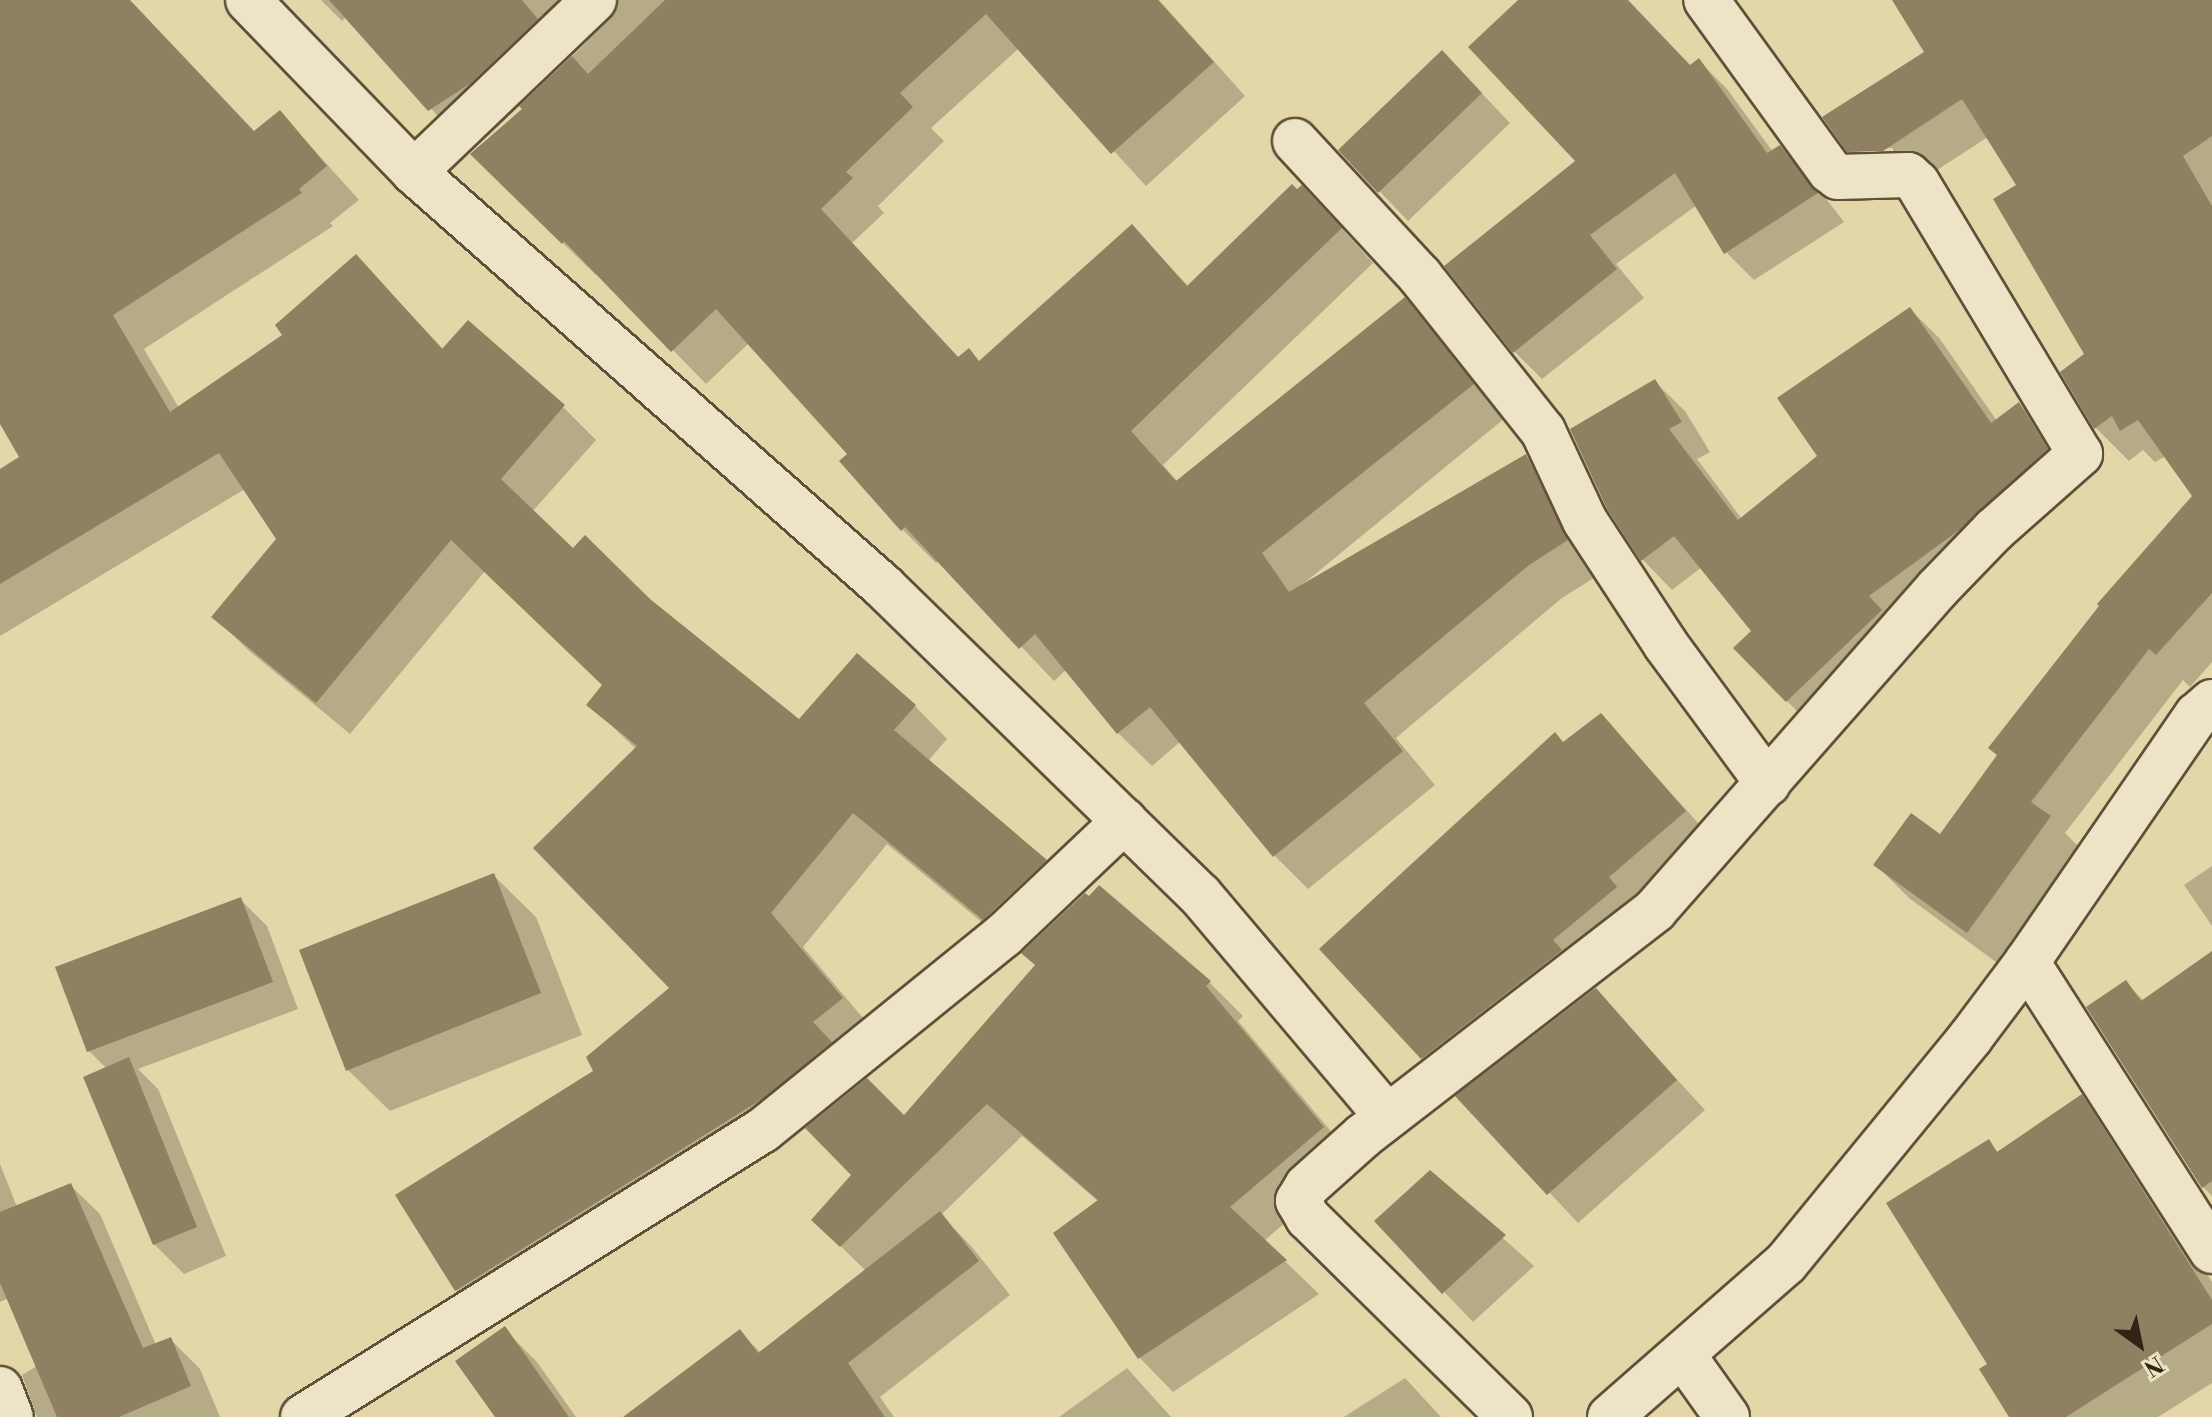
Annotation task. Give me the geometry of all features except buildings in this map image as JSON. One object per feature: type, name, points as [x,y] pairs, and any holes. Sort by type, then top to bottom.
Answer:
[{"type":"street","points":[[248,0],[414,172],[884,587],[1200,895],[1387,1116]]},
{"type":"street","points":[[414,172],[594,0]]},
{"type":"street","points":[[1510,1417],[1308,1218],[1298,1201],[1307,1186],[1387,1116],[1655,910],[1937,589],[1994,530],[2080,454],[1917,183],[1908,175],[1838,177],[1830,171],[1706,0]]},
{"type":"street","points":[[1295,141],[1420,276],[1543,431],[1593,533],[1666,645],[1768,784]]},
{"type":"street","points":[[1610,1417],[1786,1263],[1961,1050],[2027,962],[2197,715],[2212,702]]},
{"type":"street","points":[[303,1417],[763,1130],[1004,935],[1124,821]]},
{"type":"street","points":[[2027,962],[2212,1251]]},
{"type":"street","points":[[1683,1355],[1727,1417]]},
{"type":"street","points":[[0,1389],[11,1417]]}]
